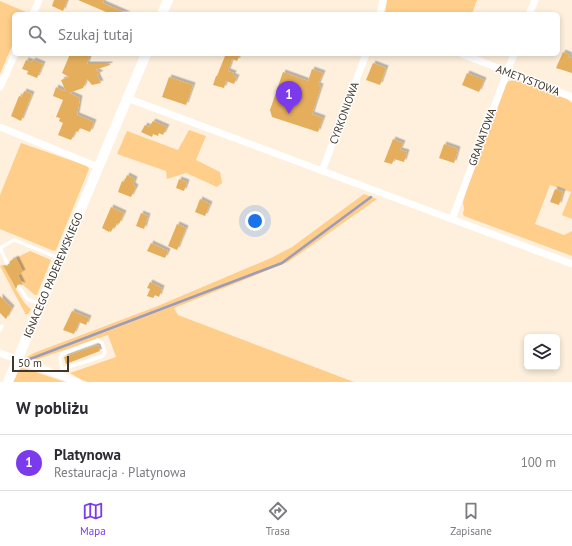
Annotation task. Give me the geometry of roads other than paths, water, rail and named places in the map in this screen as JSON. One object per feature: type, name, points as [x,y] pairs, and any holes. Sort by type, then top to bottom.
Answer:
[{"type":"street","points":[[34,12],[39,0]]},
{"type":"street","points":[[163,12],[168,0]]},
{"type":"street","points":[[380,12],[383,0]]},
{"type":"street","points":[[531,12],[535,0]]},
{"type":"street","points":[[0,86],[14,56]]},
{"type":"street","name":"IGNACEGO PADEREWSKIEGO","points":[[8,382],[145,56]]},
{"type":"street","name":"CYRKONIOWA","points":[[322,171],[365,56]]},
{"type":"street","name":"AMETYSTOWA","points":[[467,56],[572,97]]},
{"type":"street","name":"GRANATOWA","points":[[452,219],[513,56]]},
{"type":"street","points":[[127,98],[572,264]]},
{"type":"street","points":[[0,127],[98,167]]},
{"type":"street","points":[[0,353],[62,373],[78,382]]},
{"type":"lane","points":[[7,263],[0,248],[14,240],[60,259]]},
{"type":"lane","points":[[18,287],[27,299],[41,304]]},
{"type":"lane","points":[[98,340],[102,343],[105,352],[103,356],[66,368],[62,373],[60,358],[62,354],[98,340]]},
{"type":"waterway","points":[[30,359],[282,263],[371,197]]},
{"type":"place","name":"Platynowa","points":[[289,114]]}]
